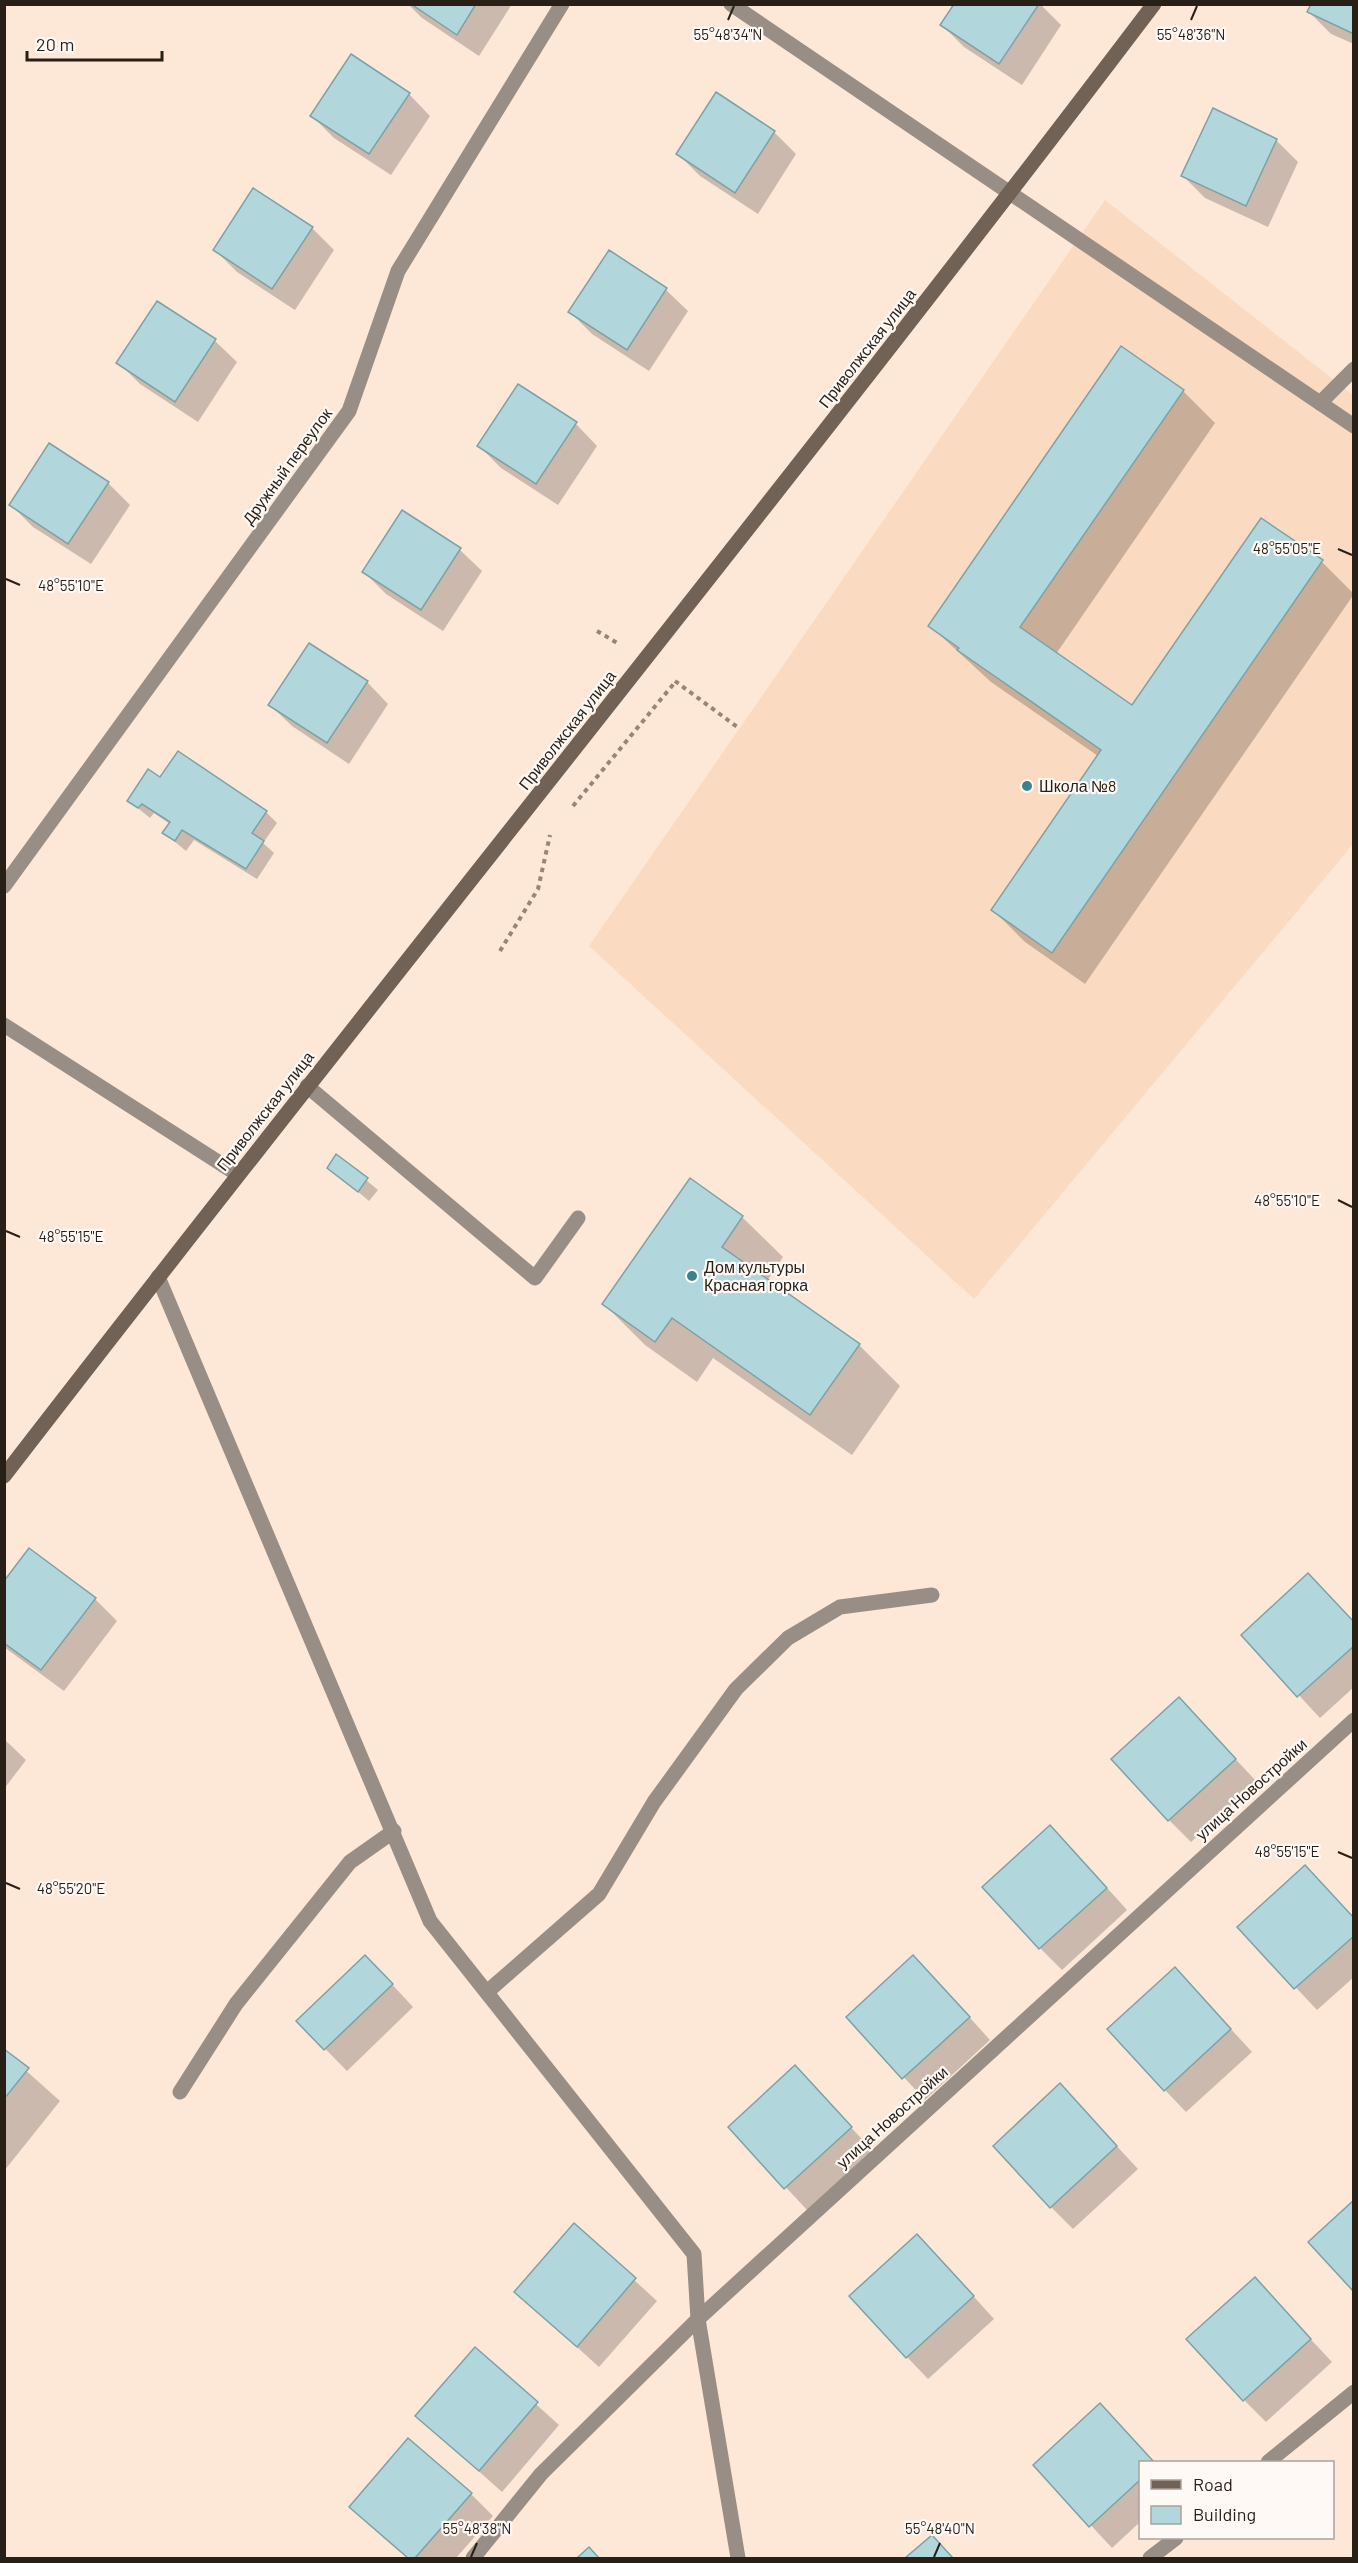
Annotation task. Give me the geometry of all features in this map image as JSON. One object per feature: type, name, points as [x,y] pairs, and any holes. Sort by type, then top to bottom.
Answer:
[{"type":"main road","name":"Приволжская улица","points":[[4,1476],[237,1174],[653,651],[1011,192],[1154,4]]},
{"type":"street","name":"Дружный переулок","points":[[4,886],[349,411],[398,271],[562,4]]},
{"type":"street","points":[[741,7],[1353,426]]},
{"type":"street","points":[[1320,403],[1353,369]]},
{"type":"street","points":[[4,1025],[237,1174]]},
{"type":"street","points":[[307,1086],[535,1278],[578,1218]]},
{"type":"street","points":[[158,1277],[430,1921],[694,2254],[698,2319],[738,2559]]},
{"type":"street","points":[[487,1992],[599,1894],[654,1802],[729,1699],[788,1638],[840,1607],[932,1595]]},
{"type":"street","name":"улица Новостройки","points":[[473,2559],[542,2474],[698,2319],[1353,1720]]},
{"type":"street","points":[[180,2092],[236,2004],[350,1862],[394,1832]]},
{"type":"street","points":[[1270,2461],[1353,2392]]},
{"type":"street","points":[[1150,2559],[1175,2539]]},
{"type":"path","points":[[571,808],[676,681]]},
{"type":"path","points":[[500,951],[538,889],[549,836],[556,827]]},
{"type":"shaded area","name":"Школа №8","points":[[1105,200],[1353,395],[1353,844],[974,1299],[589,946]]},
{"type":"building","points":[[411,4],[476,4],[457,35]]},
{"type":"building","points":[[954,4],[1039,4],[999,64],[940,25]]},
{"type":"building","points":[[1311,4],[1354,4],[1354,34],[1307,12]]},
{"type":"building","points":[[351,54],[410,93],[369,154],[310,116]]},
{"type":"building","points":[[716,92],[775,131],[735,193],[676,154]]},
{"type":"building","points":[[1213,108],[1277,139],[1246,206],[1181,176]]},
{"type":"building","points":[[253,188],[313,227],[272,289],[213,250]]},
{"type":"building","points":[[609,250],[667,288],[627,350],[568,312]]},
{"type":"building","points":[[157,301],[216,339],[175,402],[116,363]]},
{"type":"building","points":[[1121,346],[1184,390],[1020,627],[1132,705],[1261,518],[1323,560],[1052,953],[991,910],[1101,750],[957,650],[959,648],[928,626]]},
{"type":"building","points":[[518,384],[577,422],[536,484],[477,446]]},
{"type":"building","points":[[49,443],[109,482],[68,544],[9,505]]},
{"type":"building","points":[[402,510],[461,548],[421,610],[362,572]]},
{"type":"building","points":[[309,643],[368,681],[327,743],[268,705]]},
{"type":"building","points":[[178,751],[267,811],[252,833],[264,841],[246,869],[182,830],[175,841],[162,833],[170,822],[142,804],[138,808],[127,801],[148,769],[160,777]]},
{"type":"building","points":[[336,1154],[368,1178],[358,1192],[327,1168]]},
{"type":"building","name":"Дом культуры Красная горка","points":[[690,1178],[743,1216],[722,1247],[860,1344],[810,1415],[672,1318],[655,1342],[602,1304]]},
{"type":"building","points":[[29,1548],[96,1598],[41,1670],[4,1643],[4,1581]]},
{"type":"building","points":[[1308,1573],[1354,1622],[1354,1646],[1297,1697],[1241,1635]]},
{"type":"building","points":[[1179,1697],[1236,1759],[1168,1821],[1111,1759]]},
{"type":"building","points":[[1050,1825],[1107,1888],[1039,1949],[982,1887]]},
{"type":"building","points":[[1305,1865],[1354,1918],[1354,1936],[1294,1989],[1237,1927]]},
{"type":"building","points":[[365,1955],[393,1984],[324,2050],[296,2021]]},
{"type":"building","points":[[913,1955],[970,2017],[902,2079],[846,2017]]},
{"type":"building","points":[[1175,1967],[1231,2029],[1164,2091],[1107,2029]]},
{"type":"building","points":[[4,2049],[29,2068],[4,2099]]},
{"type":"building","points":[[795,2065],[852,2127],[784,2189],[728,2127]]},
{"type":"building","points":[[1060,2083],[1117,2146],[1050,2208],[993,2146]]},
{"type":"building","points":[[1354,2200],[1354,2292],[1308,2242]]},
{"type":"building","points":[[574,2223],[636,2278],[577,2347],[514,2292]]},
{"type":"building","points":[[917,2234],[974,2296],[906,2358],[849,2296]]},
{"type":"building","points":[[1255,2277],[1311,2339],[1243,2401],[1186,2339]]},
{"type":"building","points":[[475,2347],[538,2402],[479,2471],[415,2416]]},
{"type":"building","points":[[1100,2403],[1153,2461],[1139,2461],[1139,2481],[1089,2527],[1033,2465]]},
{"type":"building","points":[[408,2438],[472,2493],[415,2558],[408,2558],[349,2507]]},
{"type":"building","points":[[932,2535],[953,2558],[905,2558]]},
{"type":"building","points":[[589,2547],[599,2558],[577,2558]]},
{"type":"place","name":"Школа №8","points":[[1027,786]]},
{"type":"place","name":"Дом культуры Красная горка","points":[[692,1276]]}]
